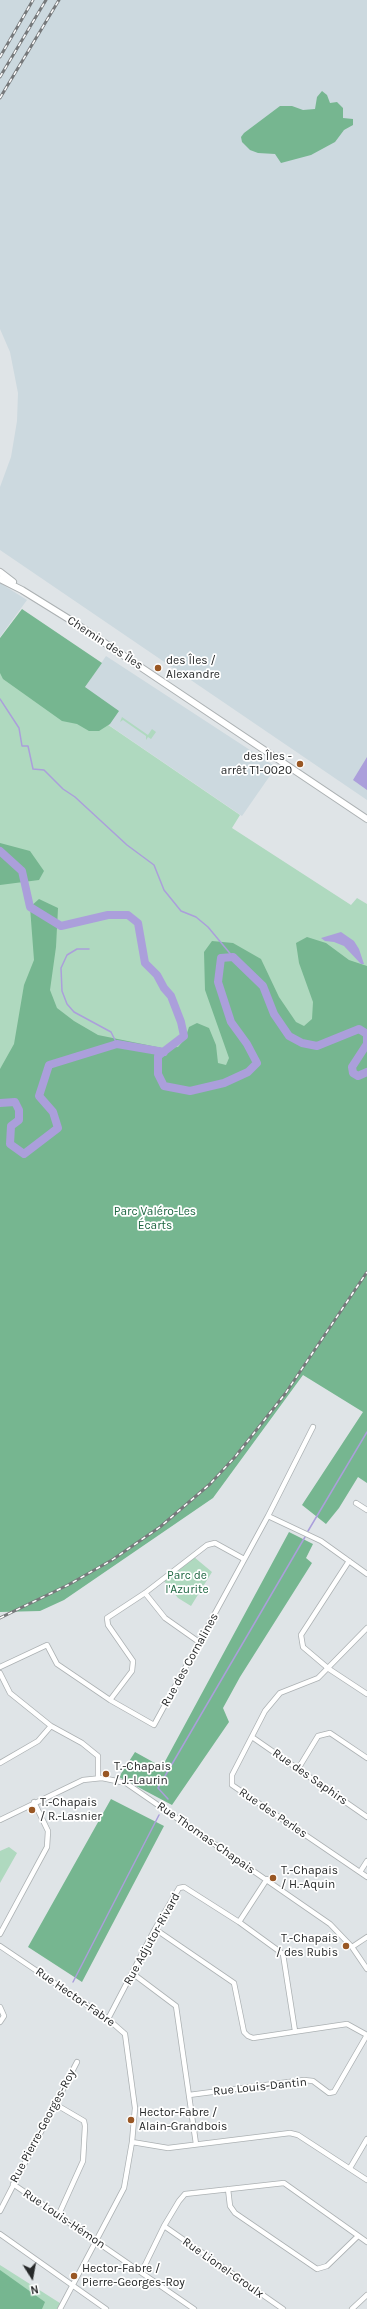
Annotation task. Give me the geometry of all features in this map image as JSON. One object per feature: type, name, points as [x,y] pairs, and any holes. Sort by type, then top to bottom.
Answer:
[{"type":"main road","name":"Chemin des Îles","points":[[0,572],[22,590]]},
{"type":"main road","name":"Chemin des Îles","points":[[0,579],[22,590],[141,666],[367,818]]},
{"type":"street","name":"Rue des Cornalines","points":[[0,1667],[47,1645],[57,1664],[110,1700],[154,1725],[268,1516],[313,1427]]},
{"type":"street","points":[[356,1503],[367,1510]]},
{"type":"street","points":[[268,1516],[321,1540],[367,1574]]},
{"type":"street","points":[[110,1700],[132,1671],[133,1661],[108,1625],[107,1618],[145,1593],[207,1545],[216,1543],[244,1559]]},
{"type":"street","points":[[348,1561],[301,1635],[303,1648],[329,1669],[367,1694]]},
{"type":"street","points":[[145,1593],[165,1618],[199,1642]]},
{"type":"street","name":"Rue des Perles","points":[[367,1628],[329,1669],[318,1678],[280,1693],[265,1711],[232,1775],[232,1785],[367,1877]]},
{"type":"street","points":[[0,1673],[10,1693],[51,1726],[82,1743],[98,1756],[98,1778]]},
{"type":"street","points":[[1,1760],[38,1741],[51,1726]]},
{"type":"street","points":[[298,1769],[318,1736],[330,1733],[367,1758]]},
{"type":"street","name":"Rue des Saphirs","points":[[252,1738],[367,1817]]},
{"type":"street","name":"Rue Thomas-Chapais","points":[[0,1820],[34,1802],[83,1780],[98,1778],[126,1783],[330,1924],[352,1947],[367,1969]]},
{"type":"street","points":[[0,1934],[47,1847],[48,1831],[34,1802]]},
{"type":"street","points":[[360,1872],[367,1861]]},
{"type":"street","points":[[239,1922],[267,1880]]},
{"type":"street","name":"Rue Adjutor-Rivard","points":[[108,2019],[155,1929],[179,1888],[184,1887],[239,1922],[283,1954],[295,2031]]},
{"type":"street","points":[[155,1929],[234,1983],[244,2032],[248,2036],[253,2038],[347,2024],[367,2035]]},
{"type":"street","points":[[352,1947],[367,1937]]},
{"type":"street","name":"Rue Hector-Fabre","points":[[0,1946],[108,2019],[125,2034],[135,2108],[132,2142],[121,2198],[60,2309]]},
{"type":"street","points":[[132,1974],[176,2006],[196,2144]]},
{"type":"street","points":[[0,2007],[4,2016],[0,2022]]},
{"type":"street","name":"Rue Louis-Dantin","points":[[189,2095],[304,2080],[313,2081],[329,2093],[334,2092],[367,2035]]},
{"type":"street","name":"Rue Pierre-Georges-Roy","points":[[0,2211],[77,2062]]},
{"type":"street","points":[[55,2104],[84,2121],[85,2126],[83,2161],[59,2214]]},
{"type":"street","points":[[132,2142],[168,2148],[290,2134],[298,2135],[367,2180]]},
{"type":"street","points":[[350,2168],[367,2139]]},
{"type":"street","name":"Rue Louis-Hémon","points":[[13,2184],[142,2271],[194,2309]]},
{"type":"street","points":[[142,2271],[164,2226],[185,2194],[284,2184],[367,2242]]},
{"type":"street","points":[[228,2189],[230,2206],[235,2213],[317,2269],[327,2266],[358,2236]]},
{"type":"street","name":"Rue Lionel-Groulx","points":[[164,2226],[283,2309]]},
{"type":"street","points":[[0,2234],[106,2309]]},
{"type":"street","points":[[352,2309],[367,2295]]},
{"type":"shaded area","points":[[0,0],[367,0],[367,800],[0,550],[0,487],[11,457],[17,421],[18,393],[10,352],[0,329]]},
{"type":"shaded area","points":[[0,583],[27,600],[0,637]]},
{"type":"shaded area","points":[[106,656],[276,767],[242,816],[75,702]]},
{"type":"shaded area","points":[[367,757],[367,790],[353,780]]},
{"type":"shaded area","points":[[341,932],[354,941],[359,949],[364,964],[361,964],[344,946],[334,942],[325,941],[321,938]]},
{"type":"green space","points":[[322,91],[327,95],[330,103],[337,102],[343,108],[343,118],[353,119],[353,125],[344,130],[335,142],[311,155],[281,163],[275,154],[258,153],[250,150],[242,142],[241,137],[244,133],[280,106],[292,106],[303,110],[315,109],[317,97]]},
{"type":"green space","points":[[22,609],[102,663],[85,687],[119,711],[110,724],[99,731],[89,731],[77,724],[62,721],[3,679],[0,673],[0,638]]},
{"type":"green space","points":[[0,651],[240,815],[232,828],[351,905],[357,898],[367,904],[367,1272],[0,1378]]},
{"type":"green space","points":[[122,717],[148,735],[152,729],[156,732],[151,739],[148,737],[146,740],[146,736],[123,720],[120,722]]},
{"type":"green space","points":[[0,843],[30,851],[44,871],[39,880],[0,885]]},
{"type":"green space","name":"Parc Valéro-Les Écarts","points":[[39,899],[58,908],[56,947],[50,990],[57,1008],[74,1021],[98,1035],[162,1048],[178,1047],[185,1039],[189,1027],[197,1023],[209,1028],[216,1045],[218,1063],[226,1065],[229,1058],[205,990],[204,952],[212,941],[233,943],[261,959],[279,997],[296,1022],[304,1026],[312,1019],[313,1002],[299,963],[296,943],[307,937],[326,943],[349,960],[367,966],[367,1483],[358,1477],[339,1508],[326,1524],[302,1505],[363,1412],[303,1375],[213,1498],[64,1600],[40,1611],[0,1612],[0,1069],[14,1044],[24,985],[34,960],[30,907]]},
{"type":"green space","points":[[289,1532],[313,1544],[306,1558],[312,1563],[240,1677],[223,1708],[229,1722],[172,1805],[119,1777],[135,1752],[162,1767]]},
{"type":"green space","name":"Parc de l'Azurite","points":[[194,1557],[212,1572],[191,1606],[178,1598],[164,1581]]},
{"type":"green space","points":[[111,1799],[164,1826],[82,1982],[28,1947]]},
{"type":"green space","points":[[9,1847],[17,1853],[0,1883],[0,1851]]},
{"type":"green space","points":[[0,2265],[63,2305],[60,2309],[0,2309]]},
{"type":"green space","points":[[0,2270],[45,2302],[42,2309],[0,2309]]},
{"type":"waterway","points":[[0,699],[19,728],[22,746],[28,746],[33,769],[44,770],[63,789],[75,797],[127,845],[154,865],[164,890],[181,911],[196,917],[208,927],[233,957]]},
{"type":"waterway","points":[[0,851],[22,871],[30,907],[61,926],[108,915],[128,915],[138,923],[145,963],[157,975],[164,988],[171,996],[181,1022],[184,1036],[158,1056],[158,1074],[164,1086],[190,1091],[224,1083],[248,1072],[257,1063],[247,1044],[231,1022],[218,982],[221,958],[233,957],[263,986],[274,1014],[289,1036],[302,1043],[317,1046],[359,1029],[367,1034],[367,1044],[352,1067],[353,1073],[358,1076],[367,1072]]},
{"type":"waterway","points":[[89,949],[77,949],[67,955],[61,968],[62,991],[67,1004],[74,1012],[111,1032],[117,1044]]},
{"type":"waterway","points":[[0,1103],[15,1102],[19,1110],[19,1120],[11,1126],[10,1144],[24,1154],[58,1128],[53,1112],[39,1096],[49,1065],[117,1044],[164,1052]]},
{"type":"waterway","points":[[308,1531],[367,1432]]},
{"type":"waterway","points":[[168,1799],[158,1788],[305,1537]]},
{"type":"waterway","points":[[73,1982],[159,1815]]},
{"type":"railway","points":[[0,57],[33,0]]},
{"type":"railway","points":[[0,77],[46,0]]},
{"type":"railway","points":[[0,98],[59,0]]},
{"type":"railway","points":[[0,1618],[68,1585],[112,1560],[160,1527],[210,1484],[235,1457],[285,1394],[367,1272]]},
{"type":"place","name":"des Îles / Alexandre","points":[[158,668]]},
{"type":"place","name":"des Îles - arrêt T1-0020","points":[[300,764]]},
{"type":"place","name":"T.-Chapais / J.-Laurin","points":[[106,1774]]},
{"type":"place","name":"T.-Chapais / R.-Lasnier","points":[[32,1810]]},
{"type":"place","name":"T.-Chapais / H.-Aquin","points":[[273,1878]]},
{"type":"place","name":"T.-Chapais / des Rubis","points":[[346,1946]]},
{"type":"place","name":"Hector-Fabre / Alain-Grandbois","points":[[131,2120]]},
{"type":"place","name":"Hector-Fabre / Pierre-Georges-Roy","points":[[74,2276]]}]
